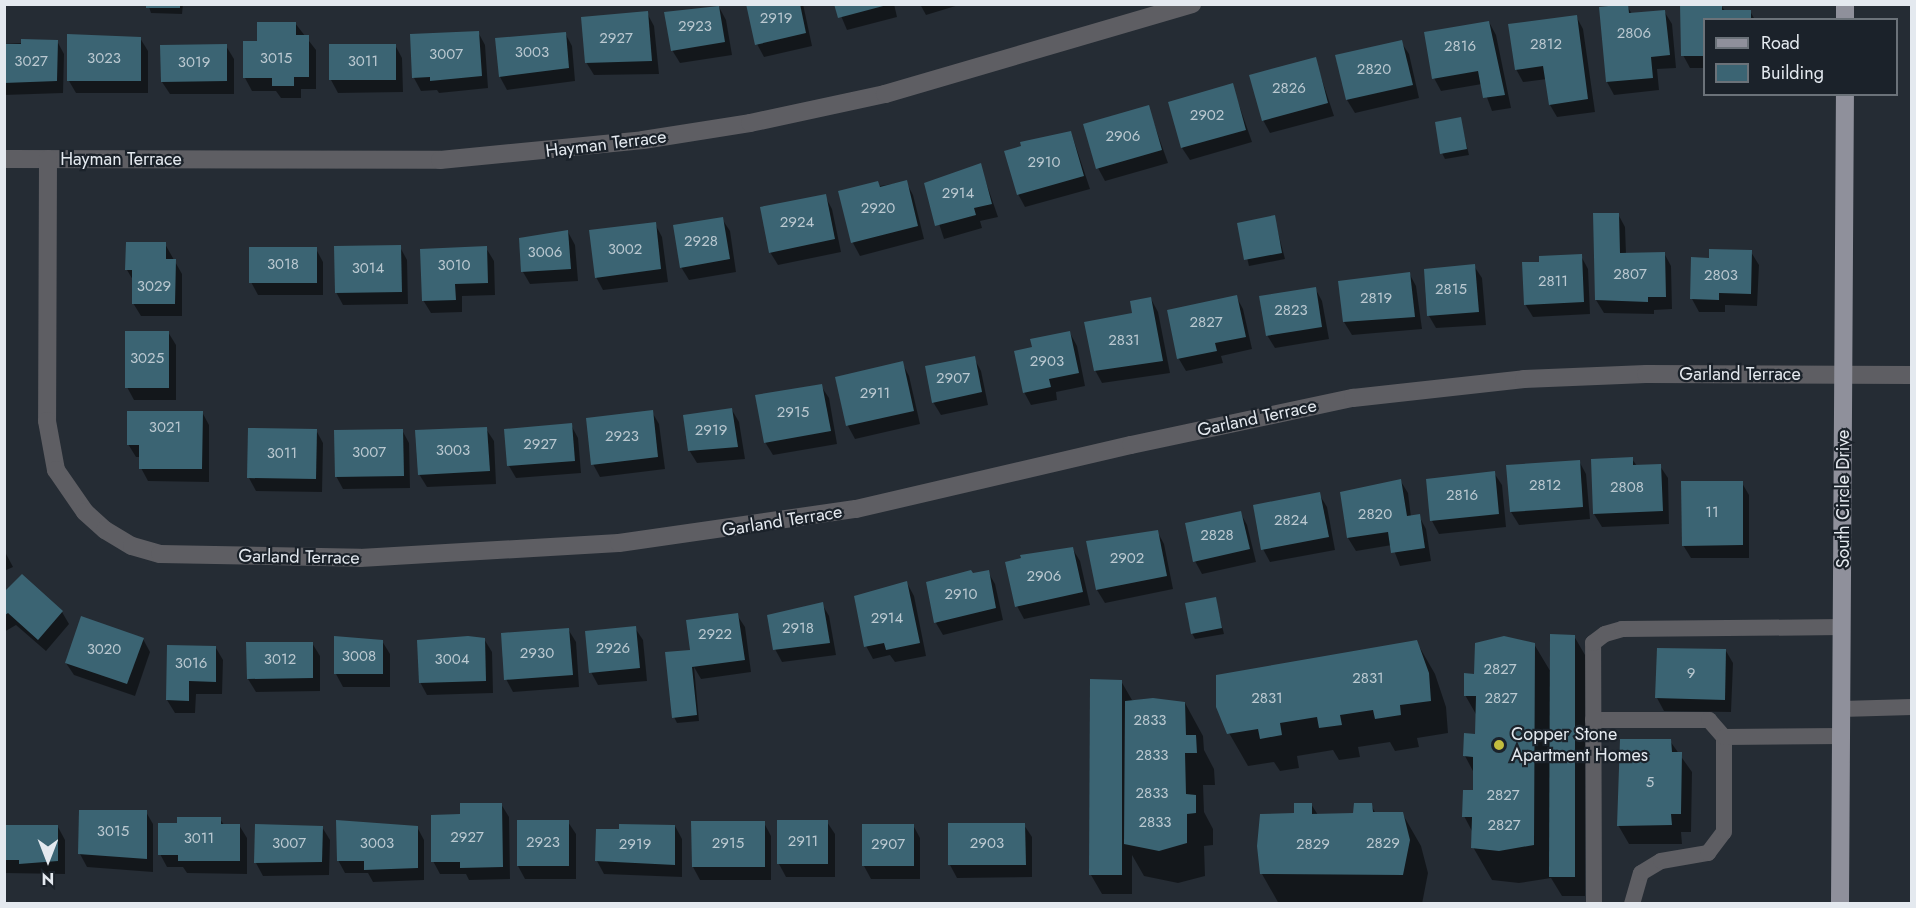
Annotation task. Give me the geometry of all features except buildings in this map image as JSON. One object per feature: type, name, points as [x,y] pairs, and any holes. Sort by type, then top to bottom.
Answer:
[{"type":"main road","name":"South Circle Drive","points":[[1840,903],[1845,96]]},
{"type":"street","name":"Hayman Terrace","points":[[4,159],[440,160],[643,140],[750,123],[885,94],[1192,4]]},
{"type":"street","name":"Garland Terrace","points":[[48,159],[47,421],[56,470],[69,493],[105,530],[132,546],[160,554],[360,558],[619,543],[856,509],[1131,445],[1353,398],[1524,379],[1911,375]]},
{"type":"lane","points":[[1594,903],[1593,643],[1605,634],[1622,629],[1842,627]]},
{"type":"lane","points":[[1841,709],[1911,707]]},
{"type":"lane","points":[[1593,720],[1709,720],[1724,737],[1724,832],[1708,853],[1661,861],[1641,873],[1632,903]]},
{"type":"lane","points":[[1724,737],[1841,736]]},
{"type":"place","name":"Copper Stone Apartment Homes","points":[[1499,745]]}]
